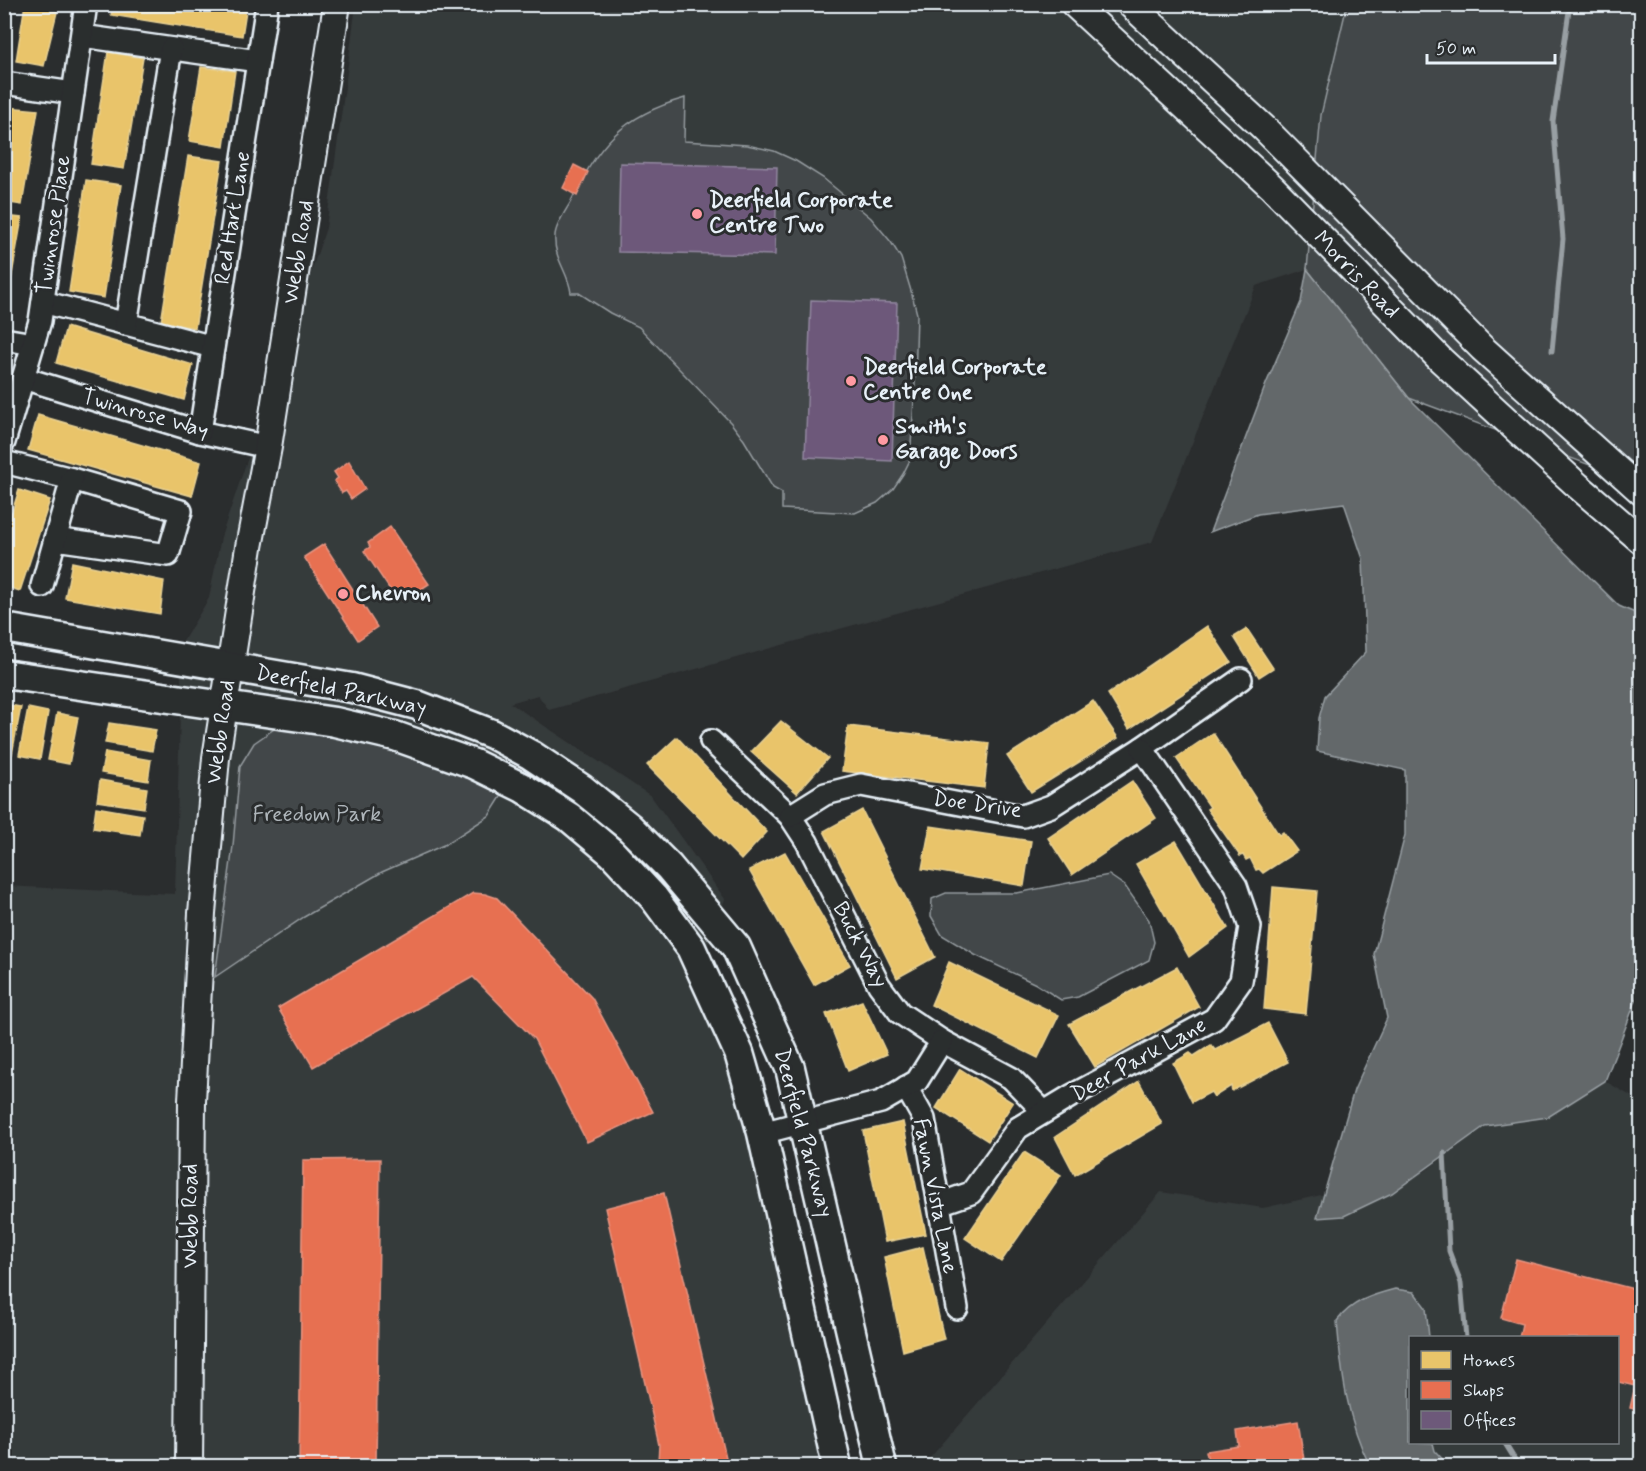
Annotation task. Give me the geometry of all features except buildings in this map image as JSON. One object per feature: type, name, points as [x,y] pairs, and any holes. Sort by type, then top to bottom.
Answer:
[{"type":"main road","name":"Deerfield Parkway","points":[[4,628],[352,688],[397,699],[492,734],[531,755],[606,807],[629,827],[669,867],[736,947],[790,1068],[882,1467]]},
{"type":"main road","name":"Deerfield Parkway","points":[[4,674],[370,729],[447,753],[523,788],[590,833],[627,868],[654,898],[691,948],[739,1053],[762,1133],[837,1467]]},
{"type":"street","name":"Twinrose Place","points":[[4,442],[43,302],[86,4]]},
{"type":"street","name":"Red Hart Lane","points":[[200,432],[267,4]]},
{"type":"street","name":"Webb Road","points":[[189,1467],[194,1049],[202,913],[216,758],[229,668],[268,447],[337,4]]},
{"type":"street","name":"Morris Road","points":[[1074,4],[1272,187],[1441,360],[1641,542]]},
{"type":"street","name":"Morris Road","points":[[1130,4],[1264,128],[1482,348],[1641,492]]},
{"type":"street","points":[[82,36],[258,61]]},
{"type":"street","points":[[126,324],[171,49]]},
{"type":"street","points":[[4,82],[73,93]]},
{"type":"street","points":[[43,302],[213,347]]},
{"type":"street","points":[[4,339],[33,344]]},
{"type":"street","name":"Twinrose Way","points":[[23,378],[200,432],[268,447]]},
{"type":"street","points":[[4,462],[72,479],[181,512],[168,555],[55,540]]},
{"type":"street","points":[[42,586],[72,479]]},
{"type":"street","name":"Doe Drive","points":[[790,816],[825,794],[861,785],[1023,816],[1052,806],[1142,748],[1240,679]]},
{"type":"street","name":"Buck Way","points":[[711,741],[790,816],[807,842],[879,985],[900,1013],[942,1041],[1011,1078],[1044,1112]]},
{"type":"street","name":"Deer Park Lane","points":[[939,1204],[971,1193],[1018,1128],[1214,1019],[1241,981],[1250,927],[1236,886],[1142,748]]},
{"type":"street","name":"Fawn Vista Lane","points":[[762,1133],[881,1102],[917,1081],[942,1041]]},
{"type":"street","name":"Fawn Vista Lane","points":[[906,1087],[924,1119],[957,1308]]},
{"type":"shaded area","points":[[356,5],[1347,5],[1321,115],[1307,269],[1256,286],[1152,542],[549,710],[538,695],[510,703],[651,796],[725,899],[697,974],[742,1088],[827,1466],[5,1466],[5,886],[175,894],[182,643],[209,598],[221,537],[326,228]]},
{"type":"shaded area","points":[[1307,269],[1409,398],[1619,606],[1642,616],[1641,987],[1605,1081],[1548,1117],[1485,1126],[1392,1193],[1344,1216],[1317,1218],[1354,1090],[1387,1018],[1374,954],[1405,835],[1405,770],[1317,751],[1319,718],[1325,696],[1366,652],[1363,559],[1344,503],[1258,514],[1210,532],[1266,384],[1301,302]]},
{"type":"shaded area","points":[[1605,1081],[1641,1102],[1641,1466],[923,1466],[1161,1192],[1263,1208],[1424,1172],[1486,1126],[1548,1117]]},
{"type":"shaded area","points":[[1395,1289],[1414,1292],[1426,1308],[1429,1336],[1409,1336],[1409,1444],[1433,1444],[1435,1451],[1449,1466],[1370,1466],[1362,1449],[1346,1395],[1337,1321],[1349,1308],[1370,1296]]},
{"type":"green space","points":[[1347,5],[1641,5],[1641,484],[1409,398],[1307,269],[1321,115]]},
{"type":"green space","points":[[685,98],[684,141],[747,145],[774,151],[796,161],[823,178],[871,218],[901,258],[917,314],[910,460],[893,489],[877,503],[855,513],[782,509],[782,493],[773,488],[731,423],[639,327],[610,313],[579,293],[571,293],[556,251],[555,232],[591,165],[602,149],[628,124],[663,105]]},
{"type":"green space","name":"Freedom Park","points":[[277,727],[360,740],[478,777],[504,792],[489,816],[446,844],[382,872],[304,917],[215,977],[233,846],[240,766],[254,743]]},
{"type":"green space","points":[[1109,875],[1125,886],[1149,920],[1154,942],[1149,960],[1078,997],[1061,1000],[1036,984],[975,955],[942,935],[931,916],[932,899],[946,893],[1017,893]]},
{"type":"waterway","points":[[1552,351],[1563,239],[1553,121],[1570,4]]},
{"type":"waterway","points":[[1444,1153],[1449,1251],[1461,1283],[1466,1336]]},
{"type":"waterway","points":[[1505,1444],[1519,1466]]},
{"type":"place","name":"Deerfield Corporate Centre Two","points":[[697,214]]},
{"type":"place","name":"Deerfield Corporate Centre One","points":[[851,381]]},
{"type":"place","name":"Smith's Garage Doors","points":[[883,440]]},
{"type":"place","name":"Chevron","points":[[343,594]]}]
